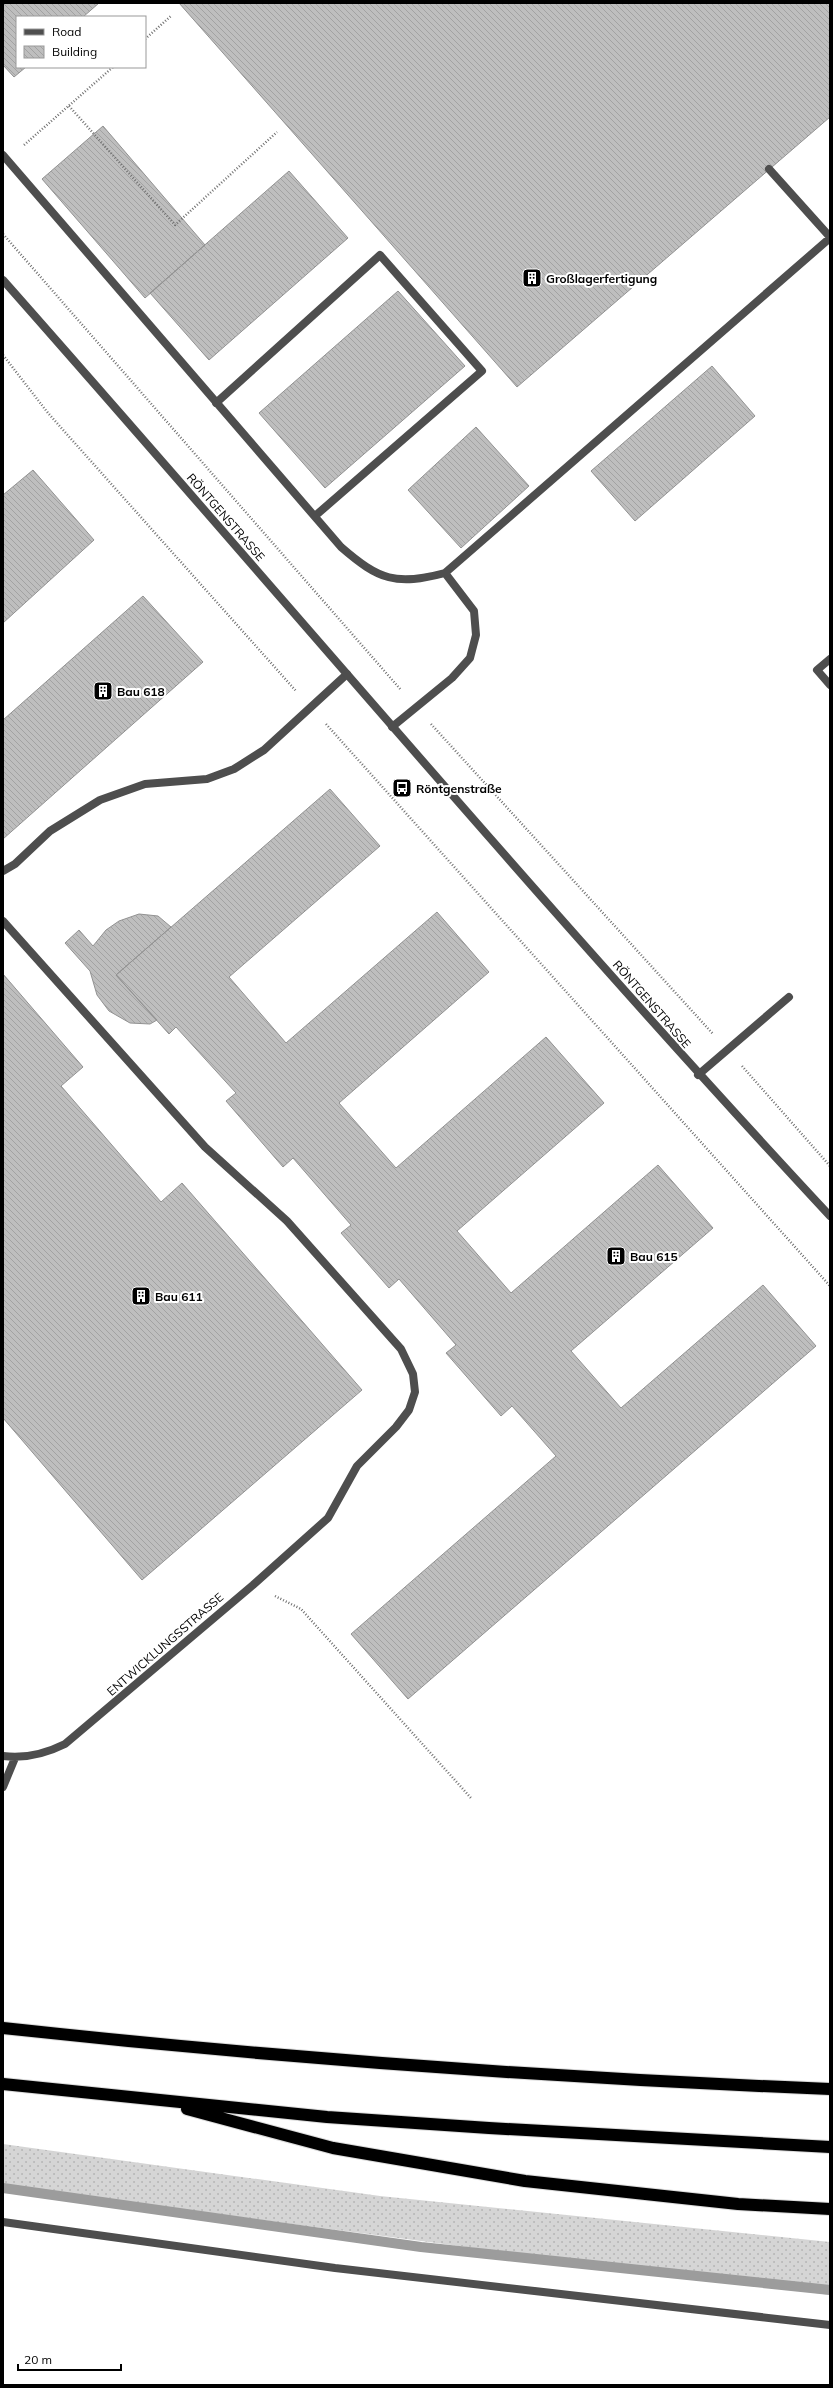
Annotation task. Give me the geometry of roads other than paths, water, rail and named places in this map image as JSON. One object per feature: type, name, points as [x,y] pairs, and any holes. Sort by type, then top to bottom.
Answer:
[{"type":"highway","points":[[3,2028],[326,2059],[703,2084],[830,2089]]},
{"type":"highway","points":[[3,2084],[327,2117],[489,2128],[830,2147]]},
{"type":"highway","points":[[153,2100],[333,2148],[525,2181],[738,2204],[830,2209]]},
{"type":"street","points":[[5,157],[341,547],[366,568],[390,578],[418,580],[445,573],[830,237],[769,169]]},
{"type":"street","points":[[216,403],[380,255],[482,371],[314,516]]},
{"type":"street","name":"RÖNTGENSTRASSE","points":[[3,280],[392,727],[698,1074],[830,1216]]},
{"type":"street","points":[[392,727],[452,678],[470,658],[476,635],[474,611],[445,573]]},
{"type":"street","points":[[830,659],[817,670],[830,685]]},
{"type":"street","points":[[3,871],[15,864],[50,831],[100,800],[145,784],[207,778],[234,769],[264,750],[347,674]]},
{"type":"street","name":"ENTWICKLUNGSSTRASSE","points":[[3,921],[205,1147],[287,1221],[401,1349],[413,1374],[415,1392],[409,1410],[396,1427],[357,1466],[328,1518],[253,1585],[65,1744],[44,1754],[15,1758],[3,1756]]},
{"type":"street","points":[[698,1074],[789,997]]},
{"type":"street","points":[[3,1787],[15,1758]]},
{"type":"street","points":[[3,2222],[335,2268],[830,2325]]},
{"type":"waterway","points":[[3,2188],[421,2247],[830,2290]]},
{"type":"place","name":"Großlagerfertigung","points":[[532,278]]},
{"type":"place","name":"Bau 618","points":[[103,691]]},
{"type":"place","name":"Röntgenstraße","points":[[402,788]]},
{"type":"place","name":"Bau 615","points":[[616,1256]]},
{"type":"place","name":"Bau 611","points":[[141,1296]]}]
